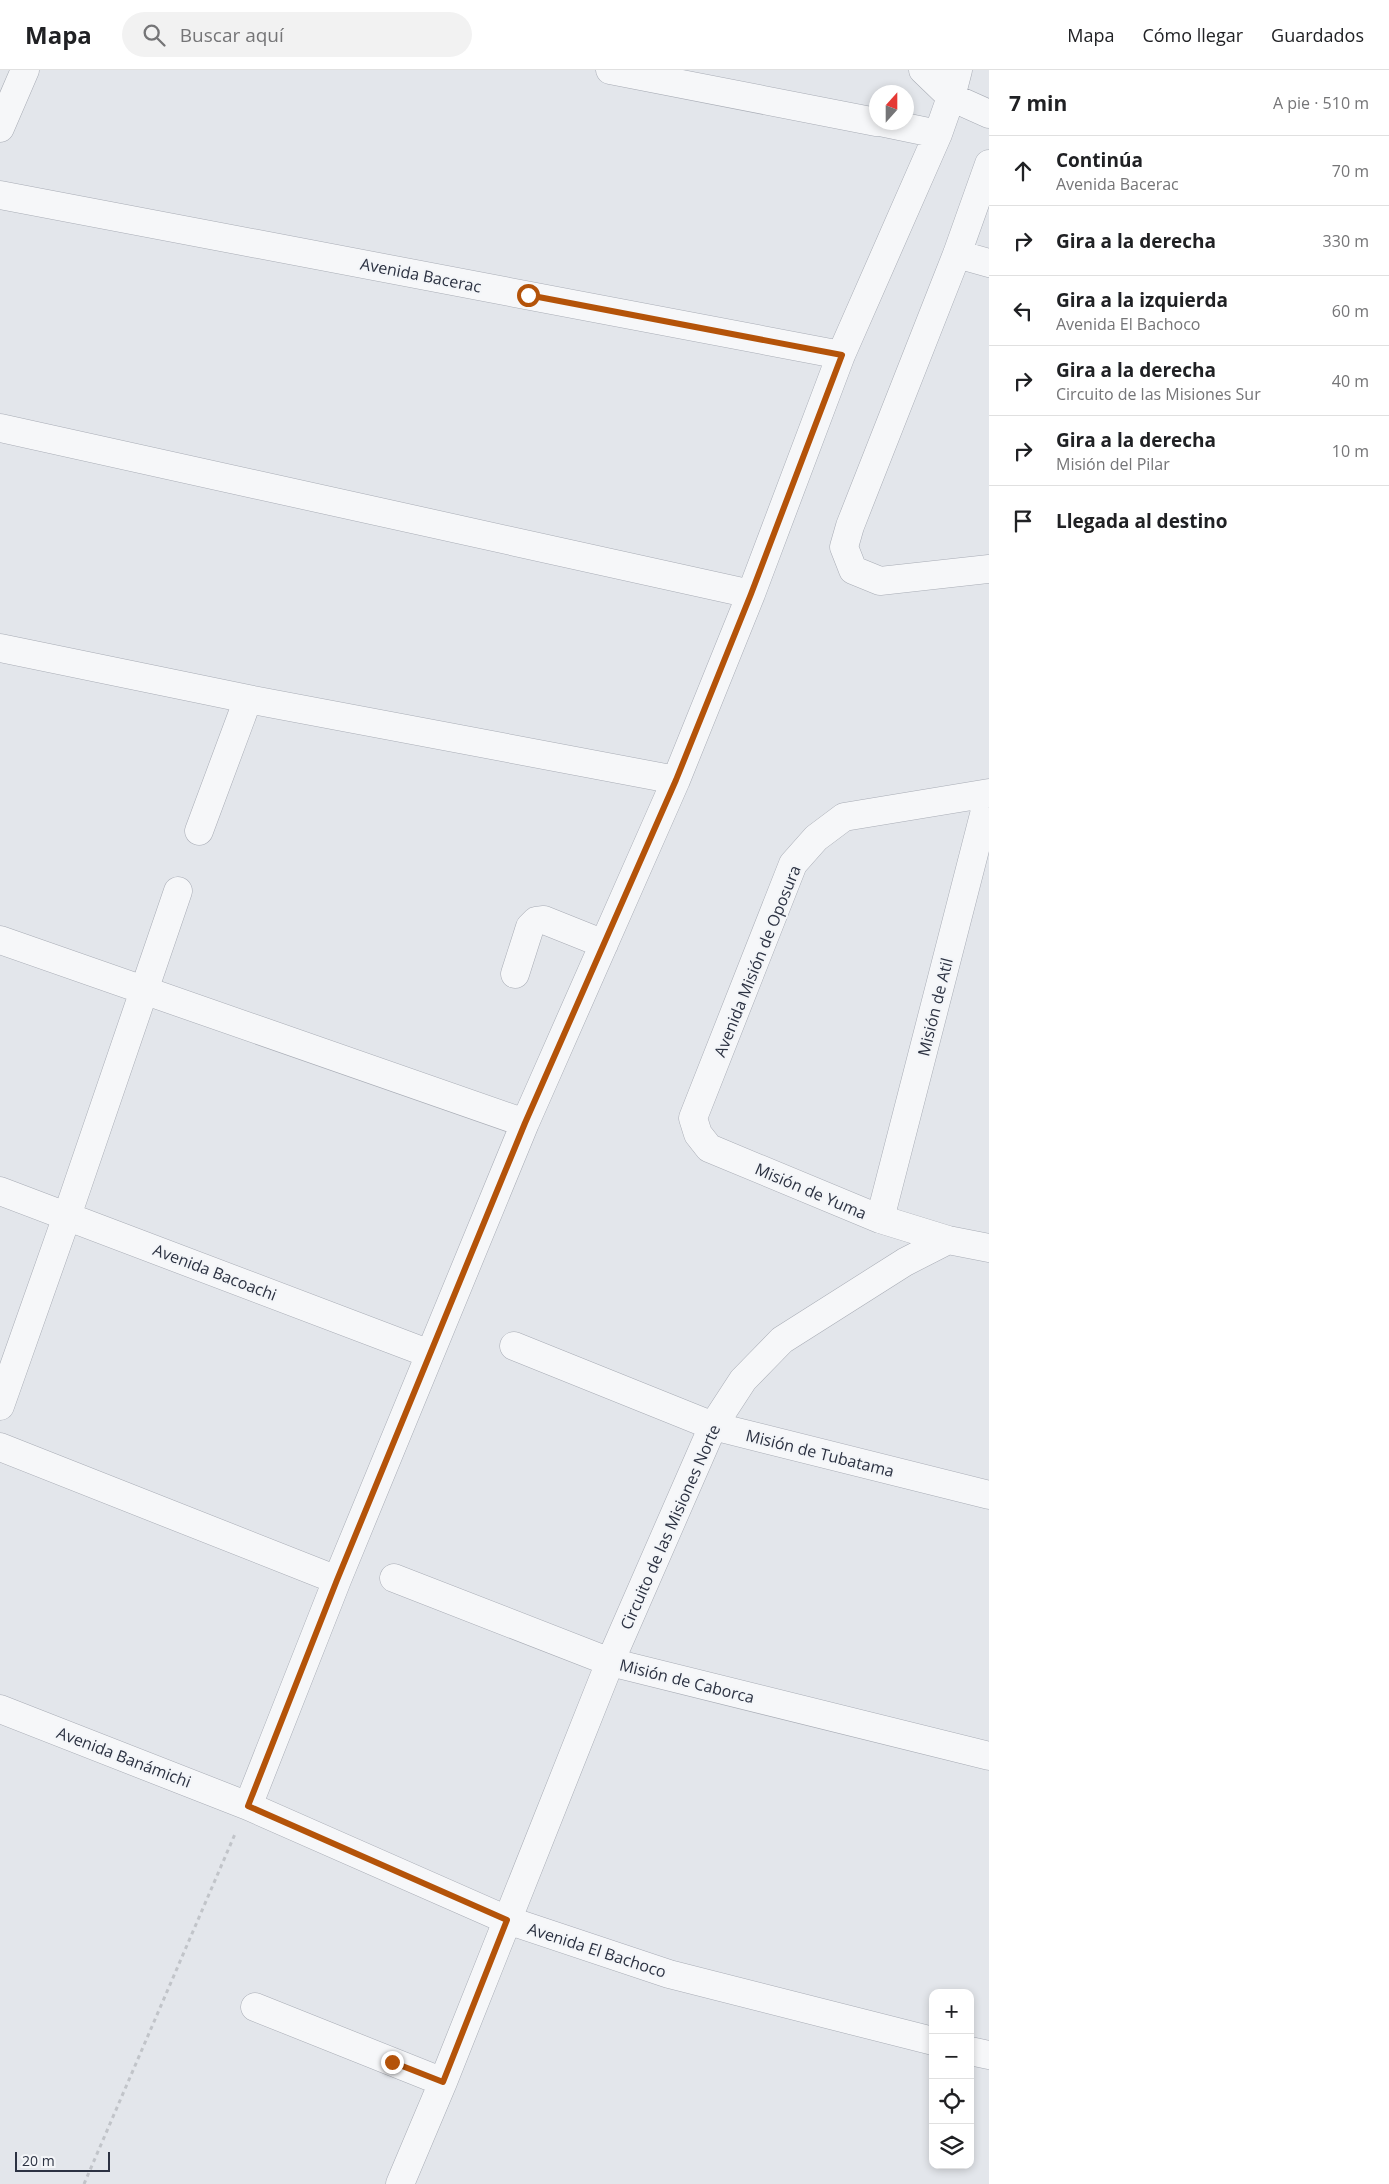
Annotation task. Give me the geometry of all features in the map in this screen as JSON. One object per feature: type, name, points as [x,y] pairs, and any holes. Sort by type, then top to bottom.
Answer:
[{"type":"street","points":[[0,128],[24,70]]},
{"type":"street","points":[[610,70],[869,120]]},
{"type":"street","points":[[923,70],[951,97],[989,114]]},
{"type":"street","points":[[248,1806],[337,1580],[525,1123],[676,780],[751,594],[842,355],[938,134],[958,70]]},
{"type":"street","points":[[914,129],[938,134]]},
{"type":"street","points":[[989,164],[957,254],[850,526],[844,547],[853,570],[880,582],[989,570]]},
{"type":"street","name":"Avenida Bacerac","points":[[0,195],[842,355]]},
{"type":"street","points":[[957,254],[989,263]]},
{"type":"street","points":[[0,428],[751,594]]},
{"type":"street","points":[[0,648],[248,699],[676,780]]},
{"type":"street","points":[[198,830],[248,699]]},
{"type":"street","name":"Avenida Misión de Oposura","points":[[694,1118],[793,864],[816,838],[844,817],[989,794]]},
{"type":"street","name":"Misión de Atil","points":[[880,1220],[989,794]]},
{"type":"street","points":[[0,1406],[178,892]]},
{"type":"street","points":[[515,974],[530,927],[536,921],[544,920],[604,944]]},
{"type":"street","points":[[0,940],[525,1123]]},
{"type":"street","name":"Misión de Yuma","points":[[694,1118],[698,1134],[709,1148],[880,1220],[948,1240]]},
{"type":"street","name":"Avenida Bacoachi","points":[[0,1191],[430,1354]]},
{"type":"street","points":[[948,1240],[989,1248]]},
{"type":"street","name":"Circuito de las Misiones Norte","points":[[400,2184],[443,2082],[610,1662],[713,1426],[744,1380],[782,1340],[905,1262],[948,1240]]},
{"type":"street","name":"Misión de Tubatama","points":[[514,1346],[713,1426],[989,1495]]},
{"type":"street","points":[[0,1447],[337,1580]]},
{"type":"street","name":"Misión de Caborca","points":[[394,1578],[610,1662],[989,1756]]},
{"type":"street","name":"Avenida Banámichi","points":[[0,1709],[248,1806]]},
{"type":"street","name":"Avenida El Bachoco","points":[[248,1806],[507,1920],[669,1974],[929,2041]]},
{"type":"street","points":[[255,2007],[443,2082]]},
{"type":"street","points":[[974,2052],[989,2056]]},
{"type":"path","points":[[84,2184],[248,1806]]},
{"type":"route","points":[[392,2062],[443,2082],[507,1920],[248,1806],[337,1580],[472,1250],[525,1123],[676,780],[751,594],[842,355],[528,295]]}]
